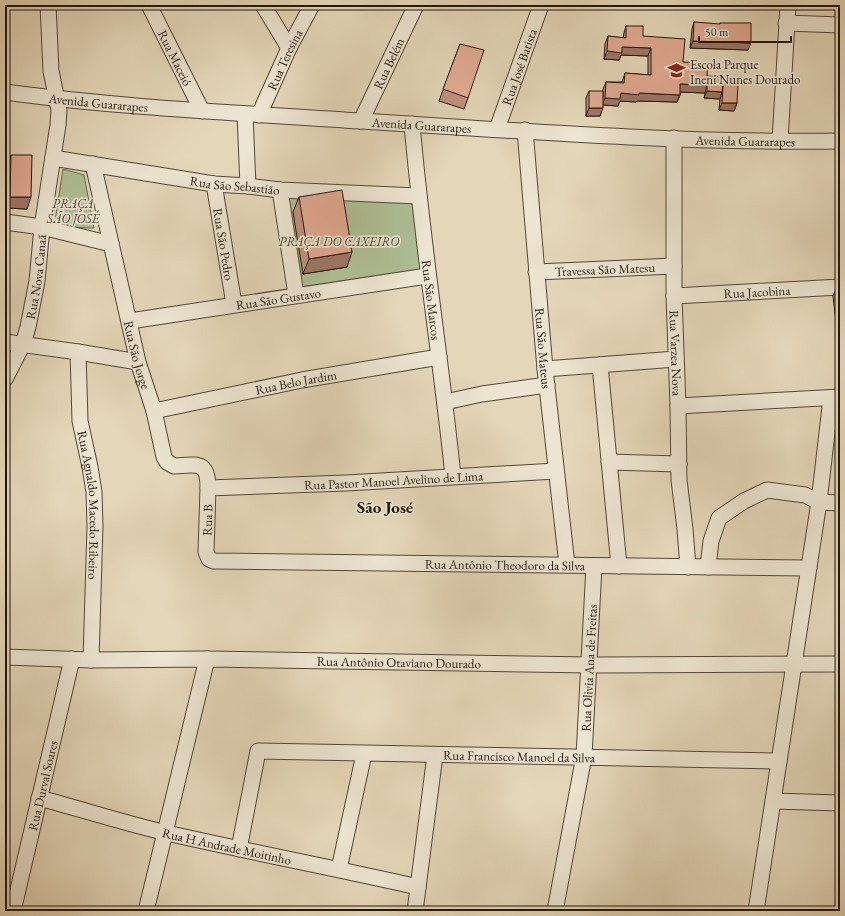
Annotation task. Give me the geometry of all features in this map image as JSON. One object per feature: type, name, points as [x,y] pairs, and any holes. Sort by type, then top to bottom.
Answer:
[{"type":"street","name":"Rua Nova Canaã","points":[[5,379],[23,344],[28,327],[37,281],[42,227],[58,125],[59,110],[52,71],[48,5]]},
{"type":"street","name":"Rua Maceió","points":[[149,5],[202,111]]},
{"type":"street","points":[[263,5],[289,48]]},
{"type":"street","name":"Rua Teresina","points":[[252,115],[312,5]]},
{"type":"street","name":"Rua José Batista","points":[[497,129],[541,5]]},
{"type":"street","points":[[780,141],[788,5]]},
{"type":"street","name":"Rua Belém","points":[[361,121],[414,6]]},
{"type":"street","points":[[786,23],[840,25]]},
{"type":"street","name":"Avenida Guararapes","points":[[5,92],[58,99],[252,115],[674,138],[840,141]]},
{"type":"street","points":[[248,186],[252,115]]},
{"type":"street","name":"Rua São Marcos","points":[[412,124],[418,196],[445,402],[453,476]]},
{"type":"street","name":"Rua São Mateus","points":[[525,130],[545,369],[566,565]]},
{"type":"street","name":"Rua Varzea Nova","points":[[674,138],[674,296],[679,480],[686,529],[688,567]]},
{"type":"street","name":"Rua São Sebastião","points":[[53,158],[214,184],[280,190],[418,196]]},
{"type":"street","name":"Rua São Jorge","points":[[94,164],[138,362],[154,411],[164,457],[167,462],[174,466],[198,465],[204,468],[208,478],[208,488]]},
{"type":"street","name":"Rua São Pedro","points":[[214,184],[234,304]]},
{"type":"street","points":[[280,190],[296,295]]},
{"type":"street","points":[[5,222],[42,227],[111,244]]},
{"type":"street","name":"Travessa São Matesu","points":[[536,272],[674,266]]},
{"type":"street","name":"Rua São Gustavo","points":[[130,321],[234,304],[428,276]]},
{"type":"street","name":"Rua Jacobina","points":[[674,296],[840,286]]},
{"type":"street","points":[[5,342],[138,362]]},
{"type":"street","name":"Rua Agnaldo Macedo Ribeiro","points":[[78,352],[80,421],[94,492],[95,526],[91,660]]},
{"type":"street","name":"Rua Belo Jardim","points":[[154,411],[302,380],[439,357]]},
{"type":"street","points":[[545,369],[676,359]]},
{"type":"street","points":[[600,364],[619,566]]},
{"type":"street","points":[[445,402],[482,394],[547,385]]},
{"type":"street","points":[[678,406],[836,398],[833,501],[809,568],[756,911]]},
{"type":"street","points":[[609,462],[679,464]]},
{"type":"street","name":"Rua Pastor Manoel Avelino de Lima","points":[[208,488],[346,483],[556,471]]},
{"type":"street","name":"Rua B","points":[[206,552],[208,488]]},
{"type":"street","points":[[708,567],[710,541],[719,518],[744,500],[768,490],[805,495],[833,501]]},
{"type":"street","name":"Rua Antônio Theodoro da Silva","points":[[206,552],[209,559],[214,561],[809,568]]},
{"type":"street","name":"Rua Olivia Ana de Freitas","points":[[555,911],[584,758],[594,566]]},
{"type":"street","name":"Rua Antônio Otaviano Dourado","points":[[5,657],[91,660],[207,659],[589,665],[840,664]]},
{"type":"street","name":"Rua Durval Soares","points":[[11,901],[72,659]]},
{"type":"street","points":[[146,911],[207,659]]},
{"type":"street","name":"Rua Francisco Manoel da Silva","points":[[239,848],[258,752],[779,761]]},
{"type":"street","points":[[339,869],[364,754]]},
{"type":"street","points":[[415,911],[435,755]]},
{"type":"street","name":"Rua H Andrade Moitinho","points":[[38,798],[165,833],[418,887]]},
{"type":"street","points":[[773,801],[840,803]]},
{"type":"green space","name":"PRAÇA SÃO JOSÉ","points":[[63,169],[84,175],[94,228],[54,227]]},
{"type":"green space","name":"PRAÇA DO CAXEIRO","points":[[283,193],[416,198],[425,274],[298,292]]},
{"type":"building","points":[[694,22],[720,24],[751,23],[751,43],[693,41]]},
{"type":"building","points":[[626,26],[643,26],[643,36],[685,39],[683,62],[708,63],[707,76],[730,77],[730,84],[738,84],[737,103],[722,103],[723,86],[722,92],[707,91],[707,85],[680,84],[680,95],[639,93],[639,95],[621,93],[620,99],[605,98],[606,82],[624,83],[625,73],[651,75],[651,48],[622,47],[622,53],[607,51],[608,36],[626,38]]},
{"type":"building","points":[[460,44],[484,50],[468,98],[443,89]]},
{"type":"building","points":[[589,91],[603,91],[603,108],[589,108]]},
{"type":"building","points":[[11,155],[32,155],[31,197],[10,197]]},
{"type":"building","points":[[342,190],[352,252],[309,259],[299,197]]},
{"type":"building","points":[[840,288],[840,323],[839,323],[836,289]]},
{"type":"place","name":"Escola Parque Ineni Nunes Dourado","points":[[677,71]]},
{"type":"district","name":"São José","points":[[385,507]]}]
